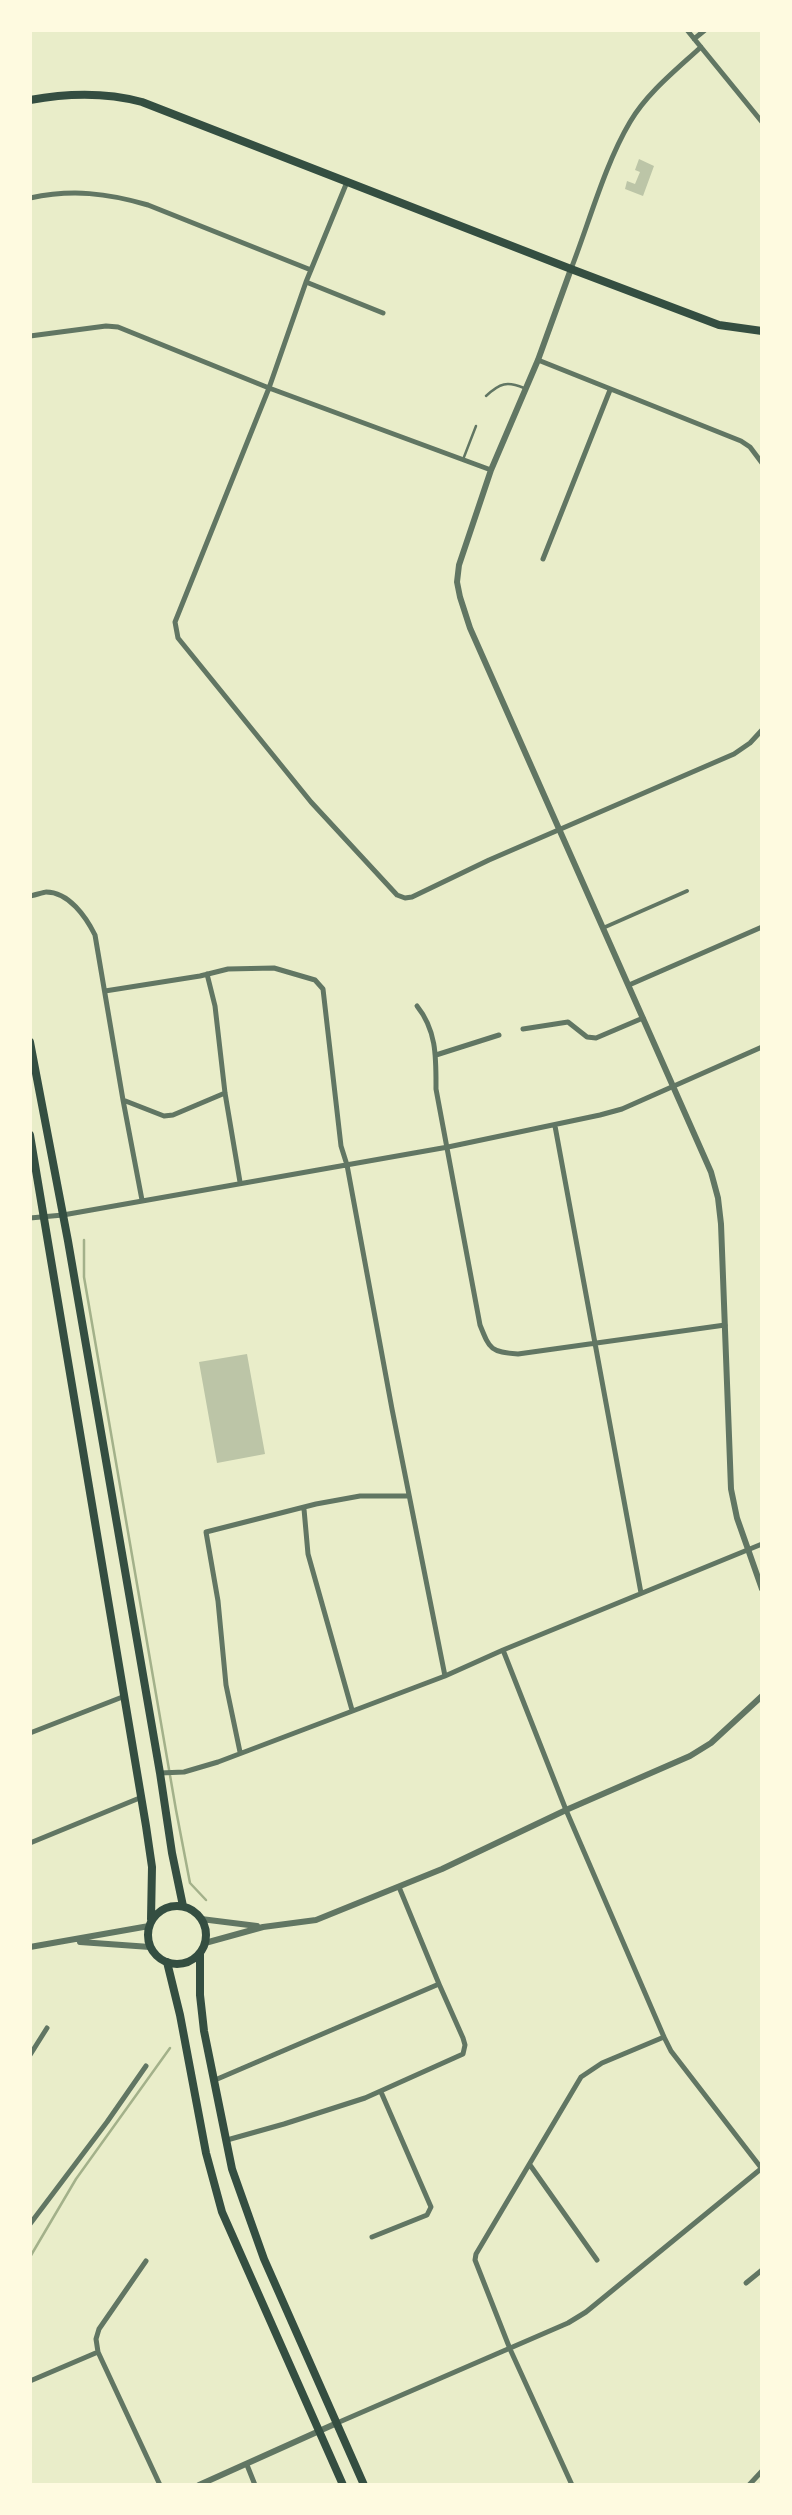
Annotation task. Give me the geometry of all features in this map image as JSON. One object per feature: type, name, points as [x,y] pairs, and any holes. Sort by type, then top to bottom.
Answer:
[{"type":"main road","points":[[30,100],[88,94],[126,97],[571,270],[719,324],[762,331]]},
{"type":"main road","points":[[30,1042],[183,1906]]},
{"type":"main road","points":[[30,1135],[142,1797],[152,1866],[148,1940],[155,1954],[167,1962],[188,1962],[205,1943],[202,1918],[190,1908],[168,1906],[150,1923]]},
{"type":"main road","points":[[200,1953],[202,2013],[212,2081],[244,2206],[364,2485]]},
{"type":"main road","points":[[167,1962],[222,2212],[342,2485]]},
{"type":"street","points":[[687,30],[762,122]]},
{"type":"street","points":[[694,39],[705,30]]},
{"type":"street","points":[[700,47],[650,96],[615,153],[538,360],[491,470],[459,565],[457,582],[470,628],[707,1162],[718,1198],[731,1490],[762,1589]]},
{"type":"street","points":[[347,181],[175,622],[178,638],[304,794],[404,898],[762,742]]},
{"type":"street","points":[[30,198],[86,192],[123,198],[311,270]]},
{"type":"street","points":[[306,282],[383,312]]},
{"type":"street","points":[[30,336],[118,327],[268,388],[491,470]]},
{"type":"street","points":[[538,360],[741,441],[761,458]]},
{"type":"street","points":[[543,559],[610,389]]},
{"type":"street","points":[[743,749],[762,730]]},
{"type":"street","points":[[603,928],[687,891]]},
{"type":"street","points":[[30,896],[46,892],[60,895],[86,916],[96,940],[142,1201]]},
{"type":"street","points":[[629,985],[762,927]]},
{"type":"street","points":[[105,991],[228,969],[277,968],[315,980],[323,989],[341,1146],[445,1676]]},
{"type":"street","points":[[207,974],[240,1182]]},
{"type":"street","points":[[418,1006],[431,1028],[436,1089],[480,1324],[488,1346],[495,1351],[518,1354],[725,1325]]},
{"type":"street","points":[[523,1029],[568,1022],[586,1037],[596,1038],[643,1018]]},
{"type":"street","points":[[436,1055],[499,1035]]},
{"type":"street","points":[[30,1218],[63,1216],[556,1126],[622,1110],[762,1047]]},
{"type":"street","points":[[123,1100],[164,1116],[225,1093]]},
{"type":"street","points":[[556,1126],[641,1593]]},
{"type":"street","points":[[240,1752],[226,1684],[206,1532],[360,1496],[410,1496]]},
{"type":"street","points":[[304,1509],[308,1554],[352,1711]]},
{"type":"street","points":[[160,1773],[199,1768],[445,1676],[762,1544]]},
{"type":"street","points":[[199,2485],[549,2333],[586,2312],[762,2169],[670,2050],[502,1650]]},
{"type":"street","points":[[30,1733],[124,1696]]},
{"type":"street","points":[[205,1943],[263,1926],[316,1920],[399,1888],[690,1756],[762,1696]]},
{"type":"street","points":[[30,1843],[142,1797]]},
{"type":"street","points":[[225,2140],[381,2092],[463,2054],[464,2038],[399,1888]]},
{"type":"street","points":[[202,1918],[263,1926]]},
{"type":"street","points":[[30,1947],[150,1923]]},
{"type":"street","points":[[64,1942],[150,1948]]},
{"type":"street","points":[[212,2081],[439,1984]]},
{"type":"street","points":[[30,2054],[47,2028]]},
{"type":"street","points":[[572,2485],[510,2349],[475,2260],[580,2077],[602,2063],[664,2037]]},
{"type":"street","points":[[30,2224],[146,2066]]},
{"type":"street","points":[[372,2236],[427,2215],[431,2207],[381,2092]]},
{"type":"street","points":[[530,2165],[597,2260]]},
{"type":"street","points":[[146,2260],[98,2329],[96,2339],[98,2352],[160,2485]]},
{"type":"street","points":[[746,2283],[762,2270]]},
{"type":"street","points":[[30,2381],[98,2352]]},
{"type":"street","points":[[247,2465],[255,2485]]},
{"type":"street","points":[[749,2485],[762,2471]]},
{"type":"lane","points":[[486,396],[508,382],[526,389]]},
{"type":"lane","points":[[463,460],[476,426]]},
{"type":"building","points":[[639,159],[654,166],[643,196],[625,189],[627,181],[635,184],[640,172],[635,170]]},
{"type":"building","points":[[247,1354],[265,1454],[217,1463],[199,1362]]},
{"type":"waterway","points":[[84,1240],[84,1277],[176,1810],[190,1883],[206,1900]]},
{"type":"waterway","points":[[30,2257],[76,2179],[170,2048]]}]
